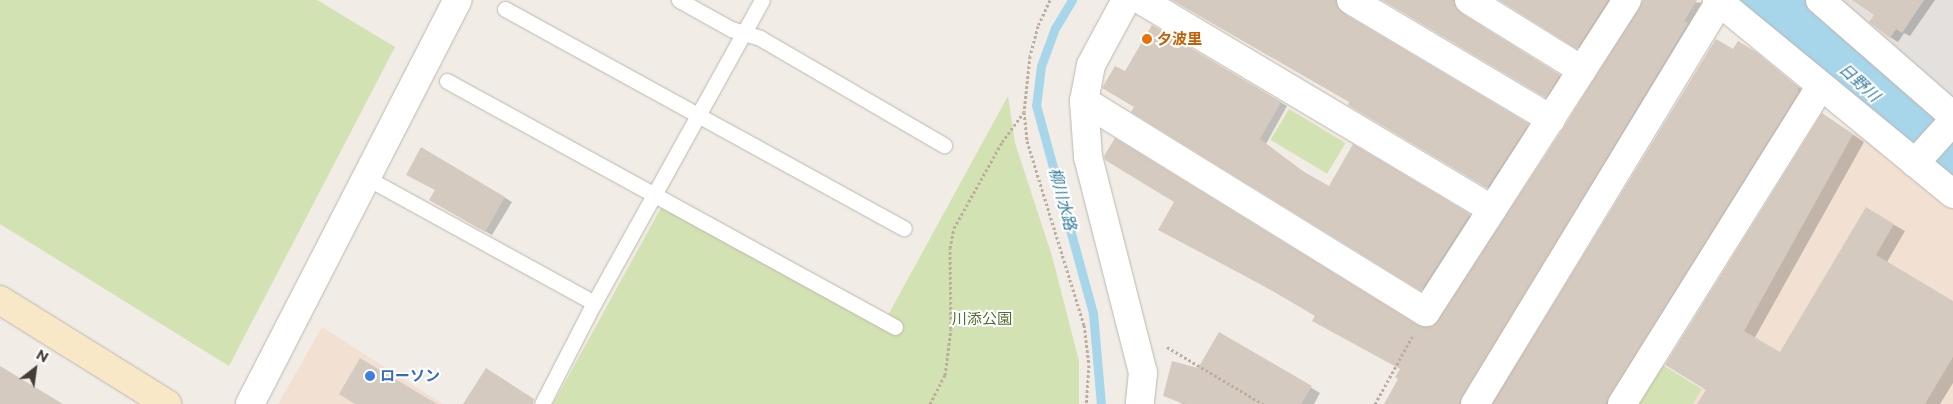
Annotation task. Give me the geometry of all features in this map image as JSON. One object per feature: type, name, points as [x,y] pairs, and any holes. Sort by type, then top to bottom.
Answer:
[{"type":"street","points":[[250,404],[458,0]]},
{"type":"street","points":[[1126,0],[1091,65],[1084,101],[1088,157],[1143,373],[1140,404]]},
{"type":"street","points":[[1141,0],[1492,210]]},
{"type":"street","points":[[1351,0],[1551,119]]},
{"type":"street","points":[[1469,0],[1582,70]]},
{"type":"street","points":[[1084,101],[1426,312],[1627,0]]},
{"type":"street","points":[[1820,0],[1953,116]]},
{"type":"street","points":[[1475,404],[1718,1],[1953,194]]},
{"type":"street","points":[[1622,404],[1821,86]]},
{"type":"street","points":[[1915,164],[1953,121]]},
{"type":"street","points":[[0,300],[165,403]]},
{"type":"lane","points":[[679,0],[744,33],[760,38],[944,145]]},
{"type":"lane","points":[[542,404],[594,303],[762,0]]},
{"type":"lane","points":[[505,9],[904,228]]},
{"type":"lane","points":[[447,81],[895,327]]},
{"type":"lane","points":[[367,178],[594,303]]},
{"type":"path","points":[[1050,0],[1038,26],[1030,56],[1024,112],[1027,142],[1084,324],[1089,365],[1086,404]]},
{"type":"path","points":[[930,404],[945,375],[951,329],[950,248],[954,228],[1002,142],[1024,112]]},
{"type":"path","points":[[1375,404],[1426,312]]},
{"type":"path","points":[[1131,326],[1263,404]]},
{"type":"shaded area","points":[[1820,0],[1953,0],[1953,116]]},
{"type":"shaded area","points":[[1856,130],[1953,208],[1953,404],[1693,404],[1718,362],[1725,365]]},
{"type":"shaded area","points":[[322,327],[443,404],[278,404]]},
{"type":"green space","points":[[0,0],[317,0],[395,47],[229,366],[0,224]]},
{"type":"green space","name":"川添公園","points":[[1008,96],[1015,143],[1052,256],[1079,361],[1079,404],[553,404],[662,206],[881,328]]},
{"type":"green space","points":[[1289,109],[1346,143],[1327,174],[1270,140]]},
{"type":"green space","points":[[1663,365],[1702,389],[1693,404],[1638,404]]},
{"type":"building","points":[[1172,0],[1335,0],[1343,13],[1529,124],[1487,188],[1348,105],[1349,102]]},
{"type":"building","points":[[1382,0],[1453,0],[1461,13],[1560,75],[1546,98]]},
{"type":"building","points":[[1499,0],[1608,0],[1577,49]]},
{"type":"building","points":[[1643,0],[1697,0],[1684,21],[1688,23],[1459,404],[1384,404],[1398,379],[1395,377],[1400,369],[1312,321],[1315,316],[1264,286],[1158,230],[1174,202],[1105,160],[1104,156],[1115,138],[1418,325],[1433,326],[1564,127]]},
{"type":"building","points":[[1852,0],[1924,0],[1902,33],[1896,29],[1890,38],[1869,22],[1874,15]]},
{"type":"building","points":[[1152,25],[1281,102],[1260,139],[1301,170],[1329,186],[1353,144],[1470,214],[1421,291],[1131,112],[1134,107],[1102,88],[1115,66],[1125,71]]},
{"type":"building","points":[[1716,39],[1733,49],[1738,41],[1756,52],[1798,87],[1798,93],[1605,404],[1493,404]]},
{"type":"building","points":[[1822,113],[1853,134],[1744,331],[1780,352],[1866,207],[1894,224],[1876,255],[1953,301],[1953,357],[1925,404],[1697,404],[1706,390],[1665,365]]},
{"type":"building","points":[[421,147],[505,197],[485,232],[429,200],[435,190],[406,175]]},
{"type":"building","points":[[1219,332],[1312,386],[1301,404],[1185,404],[1163,396],[1172,361],[1198,368]]},
{"type":"building","name":"ローソン","points":[[360,358],[437,404],[355,404],[339,394]]},
{"type":"building","points":[[0,366],[63,404],[0,404]]},
{"type":"building","points":[[486,368],[534,399],[533,404],[463,404]]},
{"type":"waterway","name":"柳川水路","points":[[1072,0],[1055,28],[1041,66],[1036,105],[1093,313],[1101,404]]},
{"type":"waterway","name":"日野川","points":[[1765,0],[1953,167]]},
{"type":"place","name":"夕波里","points":[[1147,39]]},
{"type":"place","name":"ローソン","points":[[370,376]]}]
